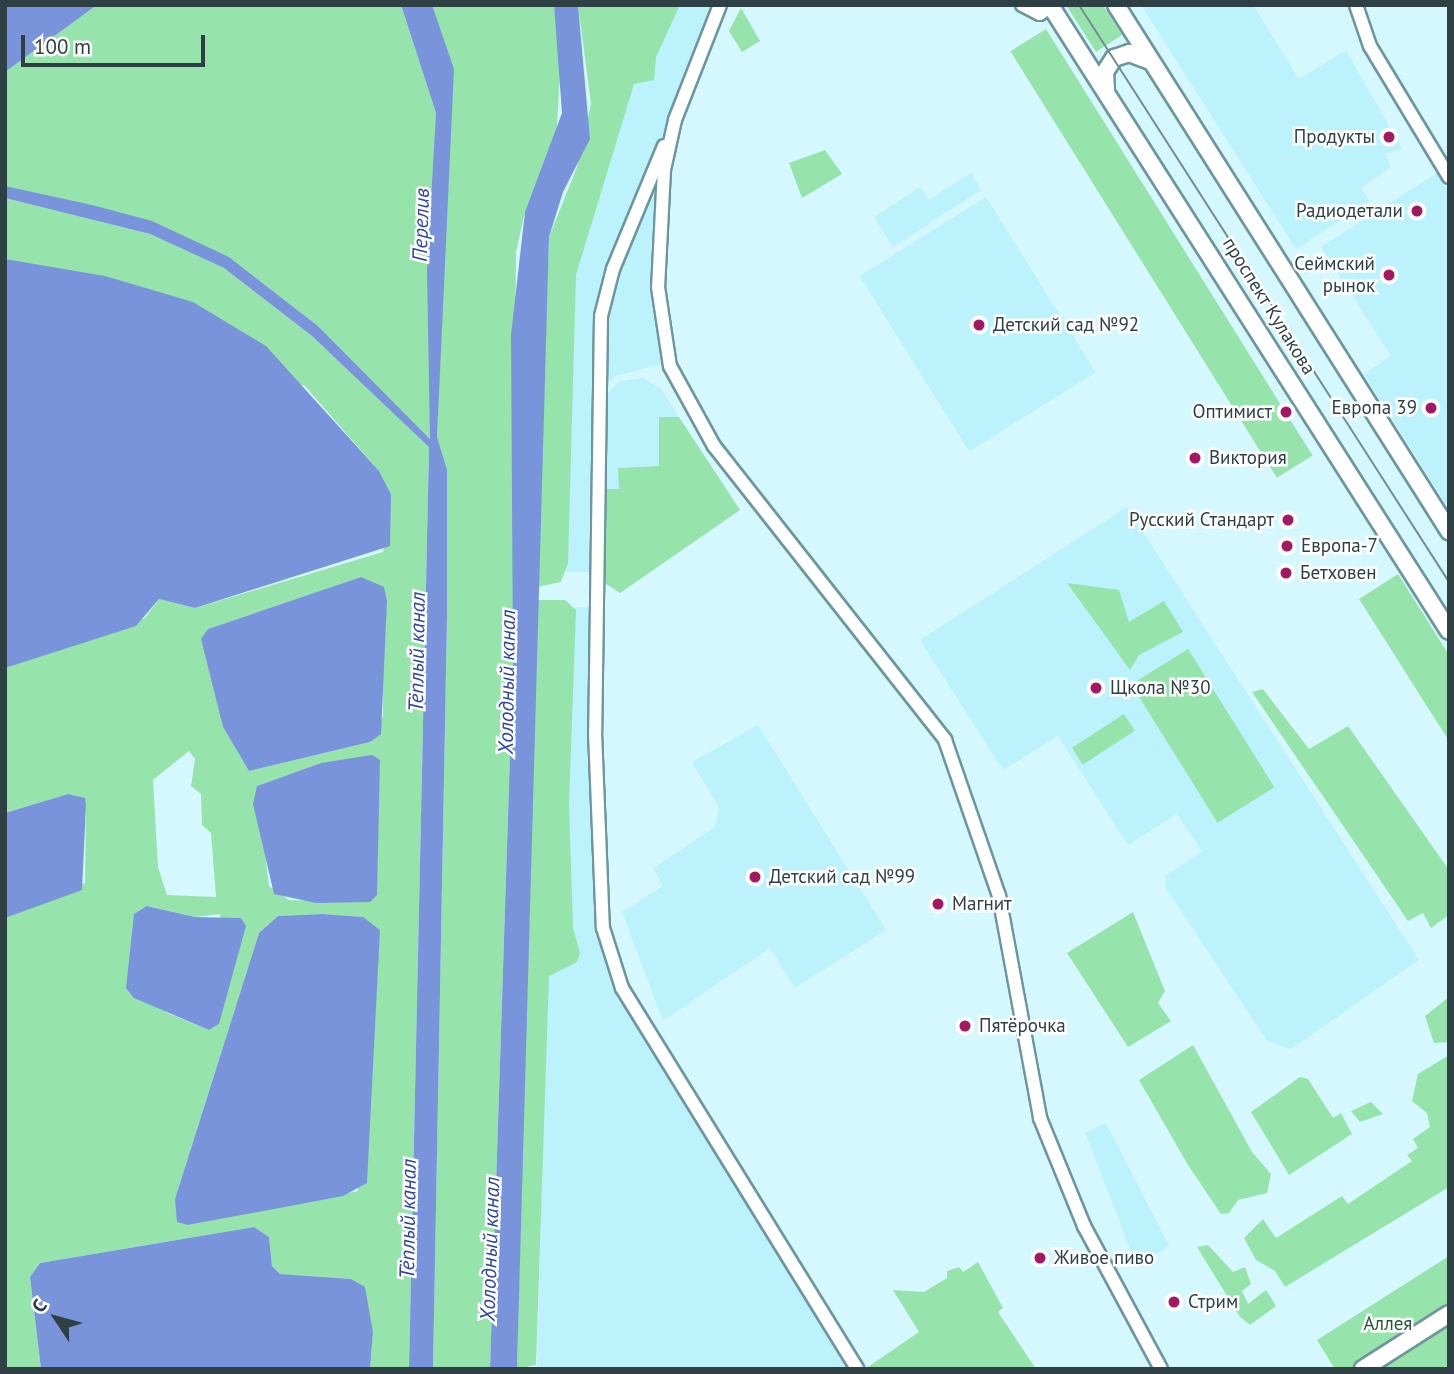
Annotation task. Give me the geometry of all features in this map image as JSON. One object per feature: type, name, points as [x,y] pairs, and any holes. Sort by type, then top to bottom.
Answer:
[{"type":"main road","name":"проспект Кулакова","points":[[1115,5],[1449,531]]},
{"type":"main road","name":"проспект Кулакова","points":[[1047,8],[1106,90],[1449,631]]},
{"type":"main road","points":[[1106,90],[1105,72],[1114,58],[1129,52],[1151,62]]},
{"type":"main road","points":[[1363,1369],[1449,1314]]},
{"type":"street","points":[[720,5],[618,257],[601,316],[595,744],[603,928],[622,988],[857,1369]]},
{"type":"street","points":[[1022,5],[1047,8]]},
{"type":"street","points":[[1356,5],[1370,46],[1449,177]]},
{"type":"street","points":[[675,120],[657,250],[670,366],[713,446],[945,740],[999,897],[1040,1118],[1084,1227],[1161,1369]]},
{"type":"shaded area","points":[[671,5],[711,5],[669,115],[655,197],[661,364],[616,376],[595,394],[589,572],[564,572],[565,292],[620,103]]},
{"type":"shaded area","points":[[1141,5],[1253,5],[1299,79],[1346,50],[1402,149],[1385,154],[1391,167],[1361,188],[1370,201],[1296,249]]},
{"type":"shaded area","points":[[971,173],[981,190],[893,247],[874,217],[920,187],[929,200]]},
{"type":"shaded area","points":[[1437,173],[1449,192],[1449,509],[1364,374],[1391,356],[1321,247]]},
{"type":"shaded area","name":"Детский сад №92","points":[[986,197],[1096,373],[969,452],[860,276]]},
{"type":"shaded area","points":[[643,378],[661,389],[679,417],[659,418],[659,466],[619,468],[619,490],[603,489],[604,397],[620,381]]},
{"type":"shaded area","name":"Щкола №30","points":[[1127,507],[1419,960],[1291,1049],[1267,1041],[1166,888],[1165,876],[1202,851],[1177,814],[1128,845],[1058,736],[1003,770],[920,640]]},
{"type":"shaded area","points":[[589,607],[599,925],[617,973],[857,1369],[537,1369],[547,961],[570,927],[563,608]]},
{"type":"shaded area","name":"Детский сад №99","points":[[758,725],[886,930],[795,988],[770,948],[663,1021],[622,912],[663,886],[653,868],[715,827],[719,807],[692,762]]},
{"type":"shaded area","points":[[1106,1123],[1169,1246],[1137,1266],[1085,1133]]},
{"type":"green space","points":[[97,5],[401,5],[436,113],[431,440],[318,326],[229,257],[5,189],[5,72]]},
{"type":"green space","points":[[432,5],[554,5],[561,54],[556,142],[525,212],[516,252],[513,663],[490,1369],[433,1369],[447,618],[437,437],[448,113]]},
{"type":"green space","points":[[578,5],[680,5],[656,57],[654,80],[634,84],[576,275],[568,563],[561,582],[537,587],[549,237],[577,167],[591,104]]},
{"type":"green space","points":[[1066,5],[1103,5],[1122,35],[1096,52]]},
{"type":"green space","points":[[741,8],[760,41],[742,52],[729,31]]},
{"type":"green space","points":[[1046,29],[1313,456],[1277,478],[1010,51]]},
{"type":"green space","points":[[825,150],[842,174],[802,198],[789,163]]},
{"type":"green space","points":[[5,198],[150,234],[224,268],[312,336],[429,446],[409,1369],[370,1369],[373,1332],[351,1279],[280,1274],[272,1266],[269,1237],[254,1227],[40,1263],[30,1277],[41,1369],[5,1369],[5,918],[85,883],[86,805],[84,798],[68,794],[5,813],[5,659],[145,618],[159,599],[195,608],[383,552],[391,494],[379,471],[305,386],[5,287]],"holes":[[[361,577],[383,659],[383,716],[370,742],[249,771],[223,727],[208,629]],[[189,751],[195,759],[191,786],[201,794],[202,825],[211,833],[216,897],[167,895],[158,867],[153,780]],[[380,760],[370,902],[289,900],[269,886],[257,786],[321,763]],[[148,906],[195,917],[220,914],[219,1024],[209,1030],[165,1012]],[[323,914],[363,917],[358,1191],[188,1225],[175,1199],[259,933],[278,916]]]},
{"type":"green space","points":[[659,417],[679,417],[740,510],[620,593],[606,584],[603,489],[619,489],[618,468],[659,466]]},
{"type":"green space","points":[[1398,574],[1449,655],[1449,741],[1359,599]]},
{"type":"green space","points":[[1067,583],[1119,590],[1129,622],[1164,601],[1183,632],[1139,655],[1130,670]]},
{"type":"green space","points":[[536,600],[565,600],[576,610],[569,804],[573,928],[580,953],[577,962],[549,976],[536,1365],[517,1369]]},
{"type":"green space","points":[[1188,649],[1274,787],[1218,823],[1131,685]]},
{"type":"green space","points":[[1263,689],[1309,749],[1348,726],[1449,870],[1449,915],[1431,928],[1423,913],[1408,921],[1252,692]]},
{"type":"green space","points":[[1124,714],[1135,731],[1083,765],[1072,748]]},
{"type":"green space","points":[[1133,912],[1165,991],[1158,1003],[1171,1021],[1128,1047],[1067,953]]},
{"type":"green space","points":[[1449,997],[1449,1042],[1434,1043],[1425,1016]]},
{"type":"green space","points":[[1193,1045],[1252,1152],[1271,1174],[1267,1193],[1238,1200],[1229,1213],[1221,1214],[1188,1165],[1139,1080]]},
{"type":"green space","points":[[1449,1055],[1449,1187],[1285,1287],[1275,1271],[1256,1260],[1244,1238],[1263,1219],[1276,1238],[1342,1196],[1348,1204],[1412,1161],[1407,1155],[1418,1148],[1413,1139],[1430,1127],[1427,1113],[1412,1101],[1418,1074]]},
{"type":"green space","points":[[1300,1077],[1308,1079],[1333,1118],[1341,1113],[1352,1134],[1289,1175],[1251,1112]]},
{"type":"green space","points":[[1371,1102],[1383,1114],[1360,1122],[1351,1111]]},
{"type":"green space","points":[[1208,1245],[1233,1272],[1245,1267],[1251,1284],[1242,1291],[1248,1304],[1266,1290],[1276,1306],[1250,1325],[1240,1317],[1197,1247]]},
{"type":"green space","name":"Аллея","points":[[1449,1256],[1449,1314],[1363,1369],[1335,1369],[1317,1340]]},
{"type":"green space","points":[[978,1262],[1003,1308],[998,1312],[1036,1369],[865,1369],[919,1332],[893,1290],[924,1292],[947,1278],[947,1271],[959,1267],[963,1272]]},
{"type":"green space","points":[[1449,1321],[1449,1369],[1372,1369]]},
{"type":"water","points":[[5,5],[97,5],[5,72]]},
{"type":"water","points":[[401,5],[432,5],[454,69],[437,437],[447,470],[447,618],[433,1369],[409,1369],[429,447],[312,336],[224,268],[150,234],[5,198],[5,186],[92,205],[152,221],[229,257],[318,326],[430,439],[427,270],[436,113]]},
{"type":"water","points":[[554,5],[578,5],[590,139],[563,192],[549,237],[517,1369],[490,1369],[513,663],[511,335],[525,212],[562,113]]},
{"type":"water","points":[[5,259],[105,276],[193,302],[266,346],[379,471],[391,494],[390,546],[195,608],[159,599],[136,626],[5,668]]},
{"type":"water","points":[[361,577],[384,587],[387,601],[381,734],[370,742],[249,771],[223,727],[201,639],[208,629]]},
{"type":"water","points":[[372,755],[380,760],[377,895],[370,902],[316,903],[274,894],[253,804],[257,786],[321,763]]},
{"type":"water","points":[[68,794],[85,798],[82,890],[5,918],[5,813]]},
{"type":"water","points":[[147,906],[195,917],[241,918],[246,926],[219,1024],[209,1030],[134,998],[126,988],[134,914]]},
{"type":"water","points":[[323,914],[363,917],[380,930],[367,1183],[343,1196],[188,1225],[177,1222],[175,1199],[259,933],[278,916]]},
{"type":"water","points":[[254,1227],[269,1237],[272,1266],[280,1274],[351,1279],[365,1287],[373,1332],[370,1369],[41,1369],[30,1277],[40,1263]]},
{"type":"tram line","points":[[1079,5],[1449,582]]},
{"type":"place","name":"Продукты","points":[[1389,137]]},
{"type":"place","name":"Радиодетали","points":[[1417,211]]},
{"type":"place","name":"Сеймский рынок","points":[[1389,275]]},
{"type":"place","name":"Детский сад №92","points":[[979,325]]},
{"type":"place","name":"Европа 39","points":[[1431,408]]},
{"type":"place","name":"Оптимист","points":[[1286,412]]},
{"type":"place","name":"Виктория","points":[[1195,458]]},
{"type":"place","name":"Русский Стандарт","points":[[1288,520]]},
{"type":"place","name":"Европа-7","points":[[1287,546]]},
{"type":"place","name":"Бетховен","points":[[1286,573]]},
{"type":"place","name":"Щкола №30","points":[[1096,688]]},
{"type":"place","name":"Детский сад №99","points":[[755,877]]},
{"type":"place","name":"Магнит","points":[[938,904]]},
{"type":"place","name":"Пятёрочка","points":[[965,1026]]},
{"type":"place","name":"Живое пиво","points":[[1040,1258]]},
{"type":"place","name":"Стрим","points":[[1174,1302]]},
{"type":"water label","name":"Перелив","points":[[421,225]]},
{"type":"water label","name":"Тёплый канал","points":[[417,652]]},
{"type":"water label","name":"Холодный канал","points":[[507,682]]},
{"type":"water label","name":"Тёплый канал","points":[[408,1219]]},
{"type":"water label","name":"Холодный канал","points":[[490,1249]]}]
